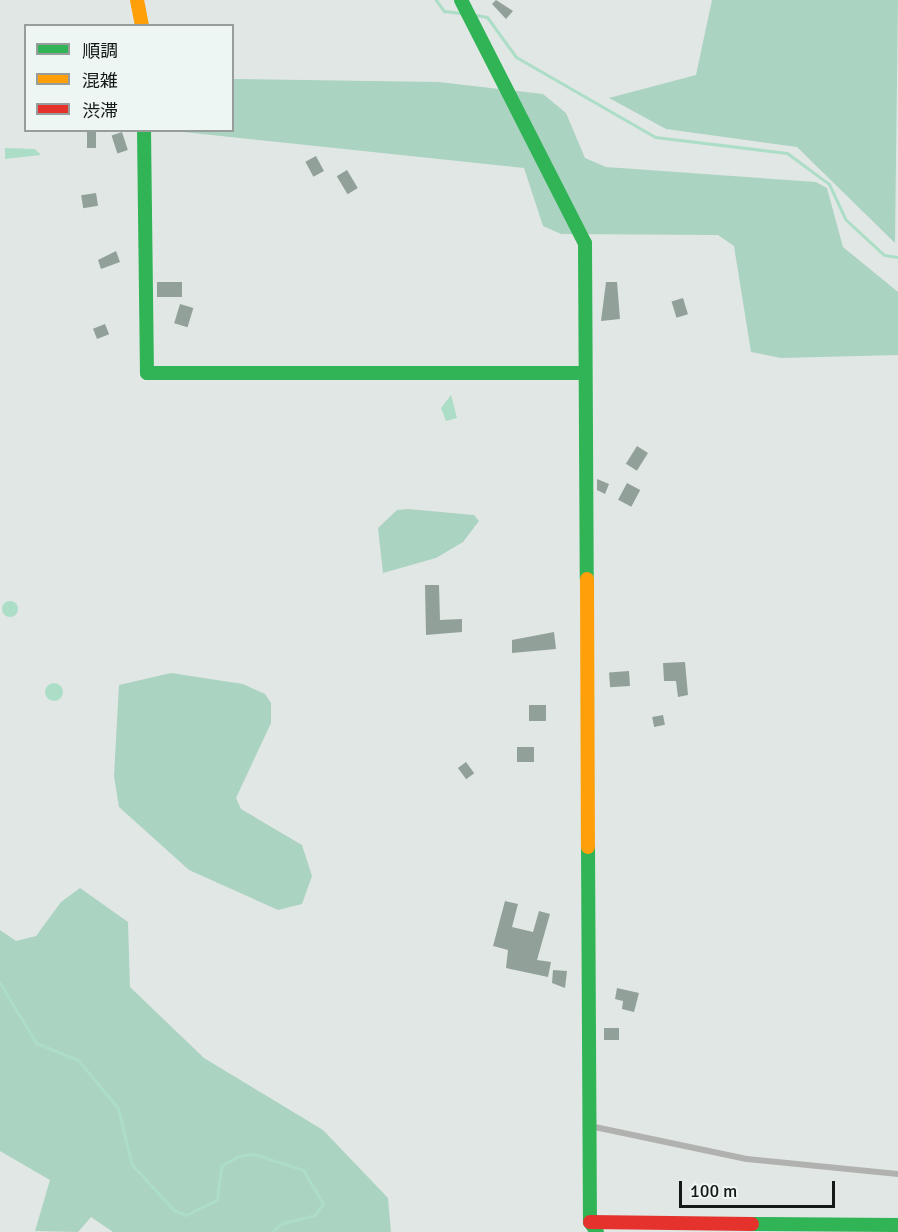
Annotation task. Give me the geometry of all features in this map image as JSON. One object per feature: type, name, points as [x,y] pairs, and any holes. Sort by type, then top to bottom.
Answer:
[{"type":"street","points":[[138,0],[142,24]]},
{"type":"street","points":[[461,0],[585,243],[590,1125],[594,1227],[898,1225]]},
{"type":"street","points":[[144,132],[147,373],[585,373]]},
{"type":"lane","points":[[590,1125],[713,1153],[898,1174]]},
{"type":"shaded area","points":[[712,0],[898,0],[895,243],[797,147],[666,129],[609,98],[696,75]]},
{"type":"shaded area","points":[[234,79],[439,82],[543,94],[566,113],[585,158],[606,167],[816,182],[827,188],[843,247],[898,292],[898,355],[781,358],[751,352],[734,246],[718,235],[561,234],[543,226],[524,168],[183,132],[234,132]]},
{"type":"shaded area","points":[[5,148],[35,149],[41,155],[5,159]]},
{"type":"shaded area","points":[[451,395],[457,418],[446,421],[441,408]]},
{"type":"shaded area","points":[[397,510],[474,515],[479,521],[463,542],[436,558],[383,573],[378,528]]},
{"type":"shaded area","points":[[7,601],[13,601],[18,609],[16,615],[7,617],[2,612],[2,606]]},
{"type":"shaded area","points":[[171,673],[243,684],[265,694],[271,703],[271,723],[236,798],[241,809],[302,845],[312,876],[302,904],[278,910],[189,870],[119,807],[114,776],[119,685]]},
{"type":"shaded area","points":[[50,683],[58,683],[63,688],[61,699],[50,701],[45,696],[45,688]]},
{"type":"shaded area","points":[[80,888],[128,922],[130,987],[204,1058],[323,1130],[388,1198],[391,1232],[113,1232],[91,1217],[78,1232],[35,1231],[50,1180],[0,1151],[0,930],[16,941],[36,936],[61,902]]},
{"type":"building","points":[[496,0],[513,11],[506,19],[492,4]]},
{"type":"building","points":[[87,132],[96,132],[96,148],[87,148]]},
{"type":"building","points":[[122,132],[128,150],[117,153],[112,135]]},
{"type":"building","points":[[316,156],[324,171],[313,177],[305,162]]},
{"type":"building","points":[[347,170],[358,188],[348,194],[337,176]]},
{"type":"building","points":[[96,193],[98,206],[83,208],[81,195]]},
{"type":"building","points":[[116,251],[120,262],[101,269],[98,260]]},
{"type":"building","points":[[157,282],[182,282],[182,297],[157,297]]},
{"type":"building","points":[[606,282],[617,282],[620,319],[601,321]]},
{"type":"building","points":[[683,298],[688,314],[676,318],[672,302]]},
{"type":"building","points":[[180,304],[193,308],[188,327],[174,323]]},
{"type":"building","points":[[105,324],[109,334],[97,339],[93,329]]},
{"type":"building","points":[[637,446],[648,453],[637,471],[626,464]]},
{"type":"building","points":[[597,479],[609,484],[605,494],[597,490]]},
{"type":"building","points":[[627,483],[640,490],[631,507],[618,500]]},
{"type":"building","points":[[425,585],[439,585],[440,620],[462,619],[462,632],[426,635]]},
{"type":"building","points":[[554,632],[556,649],[512,653],[512,640]]},
{"type":"building","points":[[685,662],[688,695],[678,697],[676,681],[664,681],[663,663]]},
{"type":"building","points":[[629,671],[630,686],[610,687],[609,672]]},
{"type":"building","points":[[529,705],[546,705],[546,721],[529,721]]},
{"type":"building","points":[[663,715],[665,725],[654,727],[652,717]]},
{"type":"building","points":[[517,747],[534,747],[534,762],[517,762]]},
{"type":"building","points":[[466,762],[474,773],[466,779],[458,768]]},
{"type":"building","points":[[505,901],[518,904],[512,927],[533,932],[539,911],[550,914],[537,960],[551,962],[548,977],[506,968],[508,950],[493,946]]},
{"type":"building","points":[[553,970],[567,971],[565,988],[552,983]]},
{"type":"building","points":[[617,988],[639,993],[634,1012],[622,1009],[623,1001],[615,999]]},
{"type":"building","points":[[604,1028],[619,1028],[619,1040],[604,1040]]},
{"type":"waterway","points":[[436,0],[444,11],[461,13]]},
{"type":"waterway","points":[[477,15],[487,17],[516,57],[655,137],[787,153],[829,184],[845,219],[884,255],[898,257]]},
{"type":"waterway","points":[[0,983],[36,1043],[78,1060],[118,1108],[132,1165],[174,1210],[186,1215],[217,1200],[221,1166],[238,1156],[254,1154],[303,1170],[323,1203],[315,1215],[282,1223],[272,1232]]},
{"type":"traffic: fast","points":[[461,0],[585,243],[587,579]]},
{"type":"traffic: fast","points":[[144,132],[147,373],[585,373]]},
{"type":"traffic: fast","points":[[588,847],[590,1222],[597,1232]]},
{"type":"traffic: fast","points":[[752,1224],[898,1225]]},
{"type":"traffic: slow","points":[[137,0],[142,24]]},
{"type":"traffic: slow","points":[[587,579],[588,847]]},
{"type":"traffic: jam","points":[[590,1222],[752,1224]]}]
